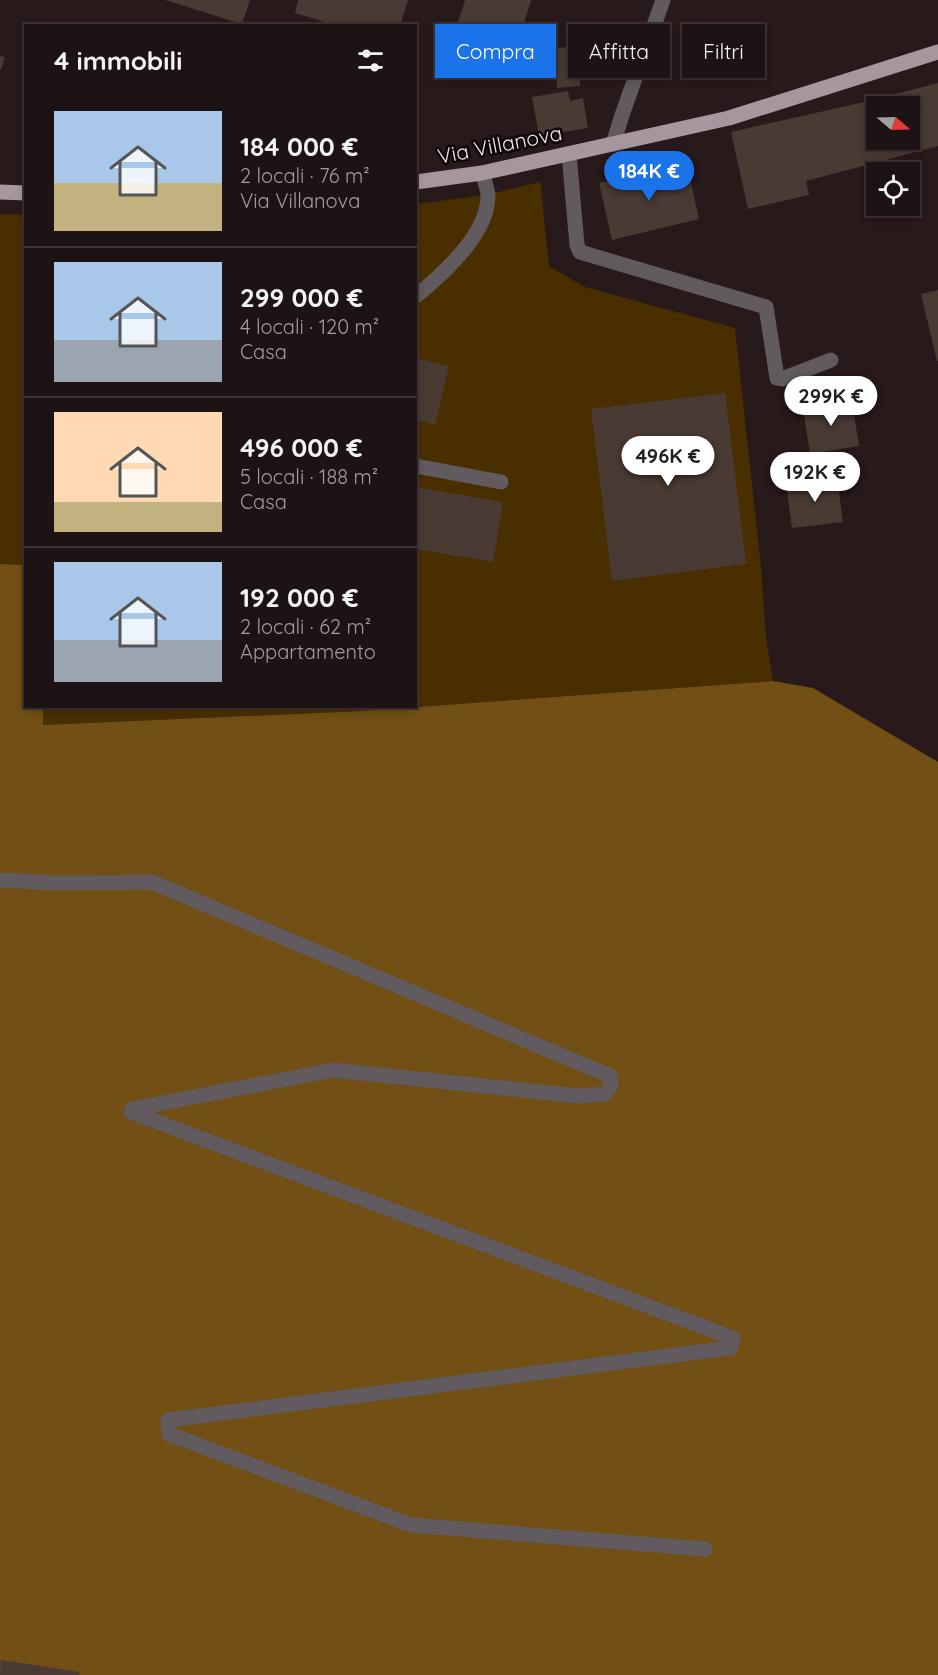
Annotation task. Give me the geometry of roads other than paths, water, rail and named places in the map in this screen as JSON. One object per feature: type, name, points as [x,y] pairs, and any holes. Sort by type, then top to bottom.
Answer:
[{"type":"main road","name":"Via Villanova","points":[[417,182],[482,173],[729,118],[938,52]]},
{"type":"main road","points":[[0,192],[24,193]]},
{"type":"street","points":[[613,144],[663,0]]},
{"type":"street","points":[[570,154],[580,252],[766,307],[777,378],[782,379],[831,360]]},
{"type":"street","points":[[417,295],[441,276],[474,235],[485,213],[488,195],[482,173]]},
{"type":"street","points":[[417,466],[501,482]]},
{"type":"street","points":[[0,880],[59,883],[152,882],[610,1076],[611,1086],[605,1094],[579,1096],[333,1070],[132,1109],[131,1112],[734,1338],[730,1348],[168,1420],[169,1434],[411,1525],[705,1549]]}]
